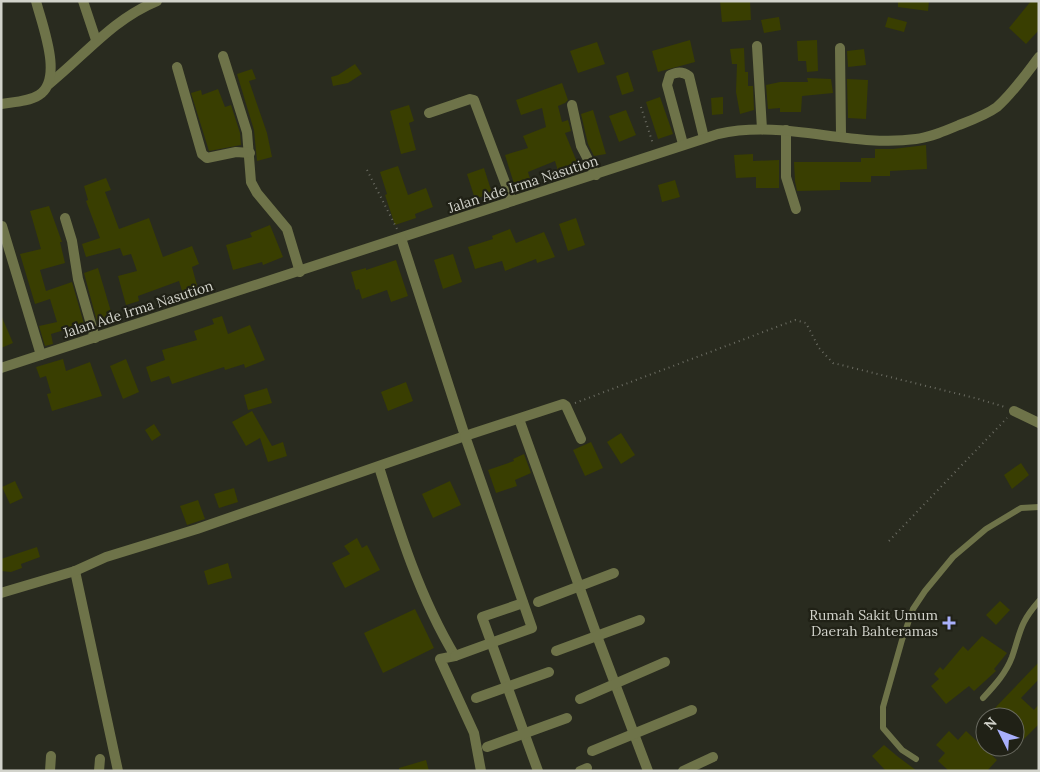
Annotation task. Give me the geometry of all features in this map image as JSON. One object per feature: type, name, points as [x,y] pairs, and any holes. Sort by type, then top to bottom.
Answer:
[{"type":"street","points":[[36,1],[51,66],[49,84]]},
{"type":"street","points":[[83,1],[96,40]]},
{"type":"street","points":[[1,104],[23,101],[38,96],[49,84],[79,60],[96,40],[138,5],[157,1]]},
{"type":"street","points":[[757,46],[762,129]]},
{"type":"street","points":[[840,48],[841,135]]},
{"type":"street","points":[[223,56],[247,132],[250,153],[248,164],[251,182],[257,193],[287,229],[300,272]]},
{"type":"street","name":"Jalan Ade Irma Nasution","points":[[1,368],[300,272],[704,138],[728,132],[762,129],[882,140],[916,139],[959,126],[980,117],[997,106],[1039,57]]},
{"type":"street","points":[[177,67],[202,154],[207,158],[236,152],[250,153]]},
{"type":"street","points":[[682,144],[667,85],[670,75],[675,73],[680,72],[689,76],[704,138]]},
{"type":"street","points":[[429,113],[470,99],[474,100],[512,201]]},
{"type":"street","points":[[572,105],[581,146],[596,175]]},
{"type":"street","points":[[786,130],[786,177],[796,210]]},
{"type":"street","points":[[65,218],[72,241],[78,279],[95,338]]},
{"type":"street","points":[[2,226],[42,355]]},
{"type":"street","points":[[401,238],[465,436],[532,628],[455,656],[440,659],[474,733],[481,771]]},
{"type":"street","points":[[1,593],[75,571],[106,557],[197,530],[416,452],[559,405],[566,406],[580,439]]},
{"type":"street","points":[[1014,411],[1039,423]]},
{"type":"street","points":[[519,419],[596,636],[648,771]]},
{"type":"street","points":[[379,466],[423,591],[441,632],[455,656]]},
{"type":"street","points":[[75,571],[118,771]]},
{"type":"street","points":[[538,602],[614,573]]},
{"type":"street","points":[[523,603],[482,617],[506,688],[538,771]]},
{"type":"street","points":[[556,651],[640,620]]},
{"type":"street","points":[[580,699],[665,662]]},
{"type":"street","points":[[476,698],[549,672]]},
{"type":"street","points":[[592,751],[692,710]]},
{"type":"street","points":[[487,747],[567,718]]},
{"type":"street","points":[[50,771],[51,756]]},
{"type":"street","points":[[682,771],[714,757]]},
{"type":"street","points":[[99,771],[100,759]]},
{"type":"lane","points":[[916,759],[902,750],[883,728],[883,707],[913,609],[953,557],[986,529],[1021,508],[1039,507]]},
{"type":"lane","points":[[983,698],[1004,671],[1012,656],[1022,623],[1039,601]]},
{"type":"path","points":[[641,107],[656,153]]},
{"type":"path","points":[[367,170],[401,238]]},
{"type":"path","points":[[566,406],[795,320],[806,323],[819,348],[833,363],[975,398],[1014,411],[888,541]]},
{"type":"building","points":[[720,1],[750,1],[751,20],[722,22]]},
{"type":"building","points":[[898,1],[929,1],[928,11],[898,7]]},
{"type":"building","points":[[1031,1],[1039,1],[1039,30],[1026,44],[1009,28]]},
{"type":"building","points":[[779,17],[781,30],[764,33],[761,20]]},
{"type":"building","points":[[888,17],[907,22],[904,32],[885,27]]},
{"type":"building","points":[[690,40],[695,62],[658,72],[652,51]]},
{"type":"building","points":[[817,40],[818,71],[807,72],[806,61],[798,61],[797,41]]},
{"type":"building","points":[[597,42],[605,64],[578,73],[570,51]]},
{"type":"building","points":[[744,48],[745,72],[748,72],[748,86],[753,86],[754,110],[740,114],[736,92],[737,64],[732,64],[730,49]]},
{"type":"building","points":[[864,49],[866,65],[848,67],[847,51]]},
{"type":"building","points":[[355,64],[362,74],[348,83],[333,86],[331,77],[338,75]]},
{"type":"building","points":[[252,69],[256,79],[249,81],[267,133],[272,157],[257,161],[254,130],[237,74]]},
{"type":"building","points":[[628,72],[634,91],[622,95],[616,76]]},
{"type":"building","points":[[807,78],[831,79],[833,93],[802,96],[801,112],[780,112],[780,108],[768,109],[766,85],[780,82],[808,82]]},
{"type":"building","points":[[847,79],[868,80],[866,119],[848,118]]},
{"type":"building","points":[[562,83],[568,100],[558,106],[562,122],[568,120],[571,131],[565,133],[581,172],[560,178],[555,161],[528,172],[531,182],[515,187],[505,155],[528,148],[523,136],[546,127],[542,108],[521,115],[516,100]]},
{"type":"building","points":[[218,89],[225,107],[231,105],[240,133],[241,145],[209,151],[191,93],[201,90],[202,95]]},
{"type":"building","points":[[660,97],[673,134],[658,139],[646,102]]},
{"type":"building","points":[[723,97],[723,114],[712,115],[711,98]]},
{"type":"building","points":[[409,105],[414,121],[409,123],[416,150],[401,154],[390,111]]},
{"type":"building","points":[[593,110],[606,154],[594,156],[588,144],[581,114]]},
{"type":"building","points":[[626,110],[636,135],[619,142],[609,116]]},
{"type":"building","points":[[926,145],[927,169],[890,171],[890,176],[871,176],[871,182],[840,182],[840,190],[797,191],[794,162],[861,162],[861,158],[875,158],[875,149]]},
{"type":"building","points":[[753,154],[753,161],[779,160],[779,188],[756,188],[756,177],[736,178],[734,155]]},
{"type":"building","points":[[398,166],[408,195],[426,188],[433,207],[415,214],[416,218],[395,225],[380,172]]},
{"type":"building","points":[[484,168],[492,193],[475,199],[467,174]]},
{"type":"building","points":[[106,178],[111,190],[105,192],[119,229],[149,218],[163,257],[192,246],[199,264],[192,267],[198,289],[183,294],[179,281],[138,296],[139,301],[126,305],[118,276],[137,271],[131,254],[123,256],[120,248],[86,257],[82,244],[100,238],[86,201],[88,200],[84,186]]},
{"type":"building","points":[[675,180],[680,197],[662,202],[658,185]]},
{"type":"building","points":[[49,206],[62,242],[60,242],[65,263],[40,270],[46,291],[72,282],[84,324],[51,334],[53,344],[45,346],[39,326],[57,322],[50,299],[35,304],[20,254],[41,249],[30,211]]},
{"type":"building","points":[[576,218],[585,245],[568,251],[559,224]]},
{"type":"building","points":[[270,225],[283,257],[263,265],[262,262],[233,270],[226,245],[252,237],[250,233]]},
{"type":"building","points":[[510,229],[516,243],[544,232],[555,257],[537,263],[536,259],[505,271],[502,261],[475,269],[468,247],[493,239],[492,236]]},
{"type":"building","points":[[453,254],[462,282],[443,289],[434,260]]},
{"type":"building","points":[[396,260],[408,296],[391,302],[387,290],[362,299],[359,289],[356,290],[351,272],[366,268],[366,270]]},
{"type":"building","points":[[98,268],[112,315],[107,316],[109,325],[99,329],[84,273]]},
{"type":"building","points":[[1,315],[13,343],[1,348]]},
{"type":"building","points":[[222,316],[228,334],[250,325],[265,360],[245,368],[244,364],[225,370],[224,367],[172,384],[169,376],[151,382],[146,367],[165,360],[162,350],[197,340],[194,331],[214,324],[212,319]]},
{"type":"building","points":[[63,359],[66,371],[90,362],[102,396],[52,411],[47,394],[51,393],[46,376],[40,378],[36,367]]},
{"type":"building","points":[[126,359],[139,392],[123,399],[110,366]]},
{"type":"building","points":[[406,382],[413,401],[388,411],[381,392]]},
{"type":"building","points":[[267,388],[272,403],[248,410],[244,395]]},
{"type":"building","points":[[252,411],[272,446],[283,442],[287,456],[268,462],[260,438],[246,446],[232,422]]},
{"type":"building","points":[[154,424],[161,435],[152,441],[145,430]]},
{"type":"building","points":[[621,433],[635,455],[621,464],[607,442]]},
{"type":"building","points":[[591,442],[603,468],[585,476],[573,450]]},
{"type":"building","points":[[524,454],[531,473],[515,480],[517,486],[496,493],[488,470],[514,461],[513,459]]},
{"type":"building","points":[[1021,463],[1029,475],[1012,489],[1004,475]]},
{"type":"building","points":[[15,481],[23,498],[10,504],[2,487]]},
{"type":"building","points":[[450,481],[461,505],[433,518],[422,494]]},
{"type":"building","points":[[234,488],[238,502],[219,508],[214,494]]},
{"type":"building","points":[[198,500],[205,519],[187,525],[180,506]]},
{"type":"building","points":[[357,538],[362,548],[367,545],[380,570],[345,588],[332,563],[350,554],[344,546]]},
{"type":"building","points":[[37,547],[40,557],[21,564],[22,568],[11,572],[1,571],[1,559]]},
{"type":"building","points":[[228,563],[232,578],[208,585],[204,571]]},
{"type":"building","points":[[1000,601],[1010,610],[996,625],[986,615]]},
{"type":"building","points":[[415,609],[434,648],[383,673],[364,633]]},
{"type":"building","points":[[982,636],[1007,653],[994,669],[996,671],[974,691],[969,686],[946,704],[931,686],[939,679],[934,674],[940,667],[943,670],[963,646],[968,651]]},
{"type":"building","points":[[1039,662],[1039,679],[1021,698],[1034,710],[1039,704],[1039,724],[1025,738],[1025,707],[996,707]]},
{"type":"building","points":[[949,731],[958,740],[966,731],[975,739],[975,757],[994,757],[997,760],[987,771],[949,771],[938,761],[945,753],[936,745]]},
{"type":"building","points":[[884,745],[917,771],[886,771],[872,756]]},
{"type":"building","points":[[426,760],[429,771],[399,771],[399,768]]},
{"type":"place","name":"Rumah Sakit Umum Daerah Bahteramas","points":[[949,623]]}]
